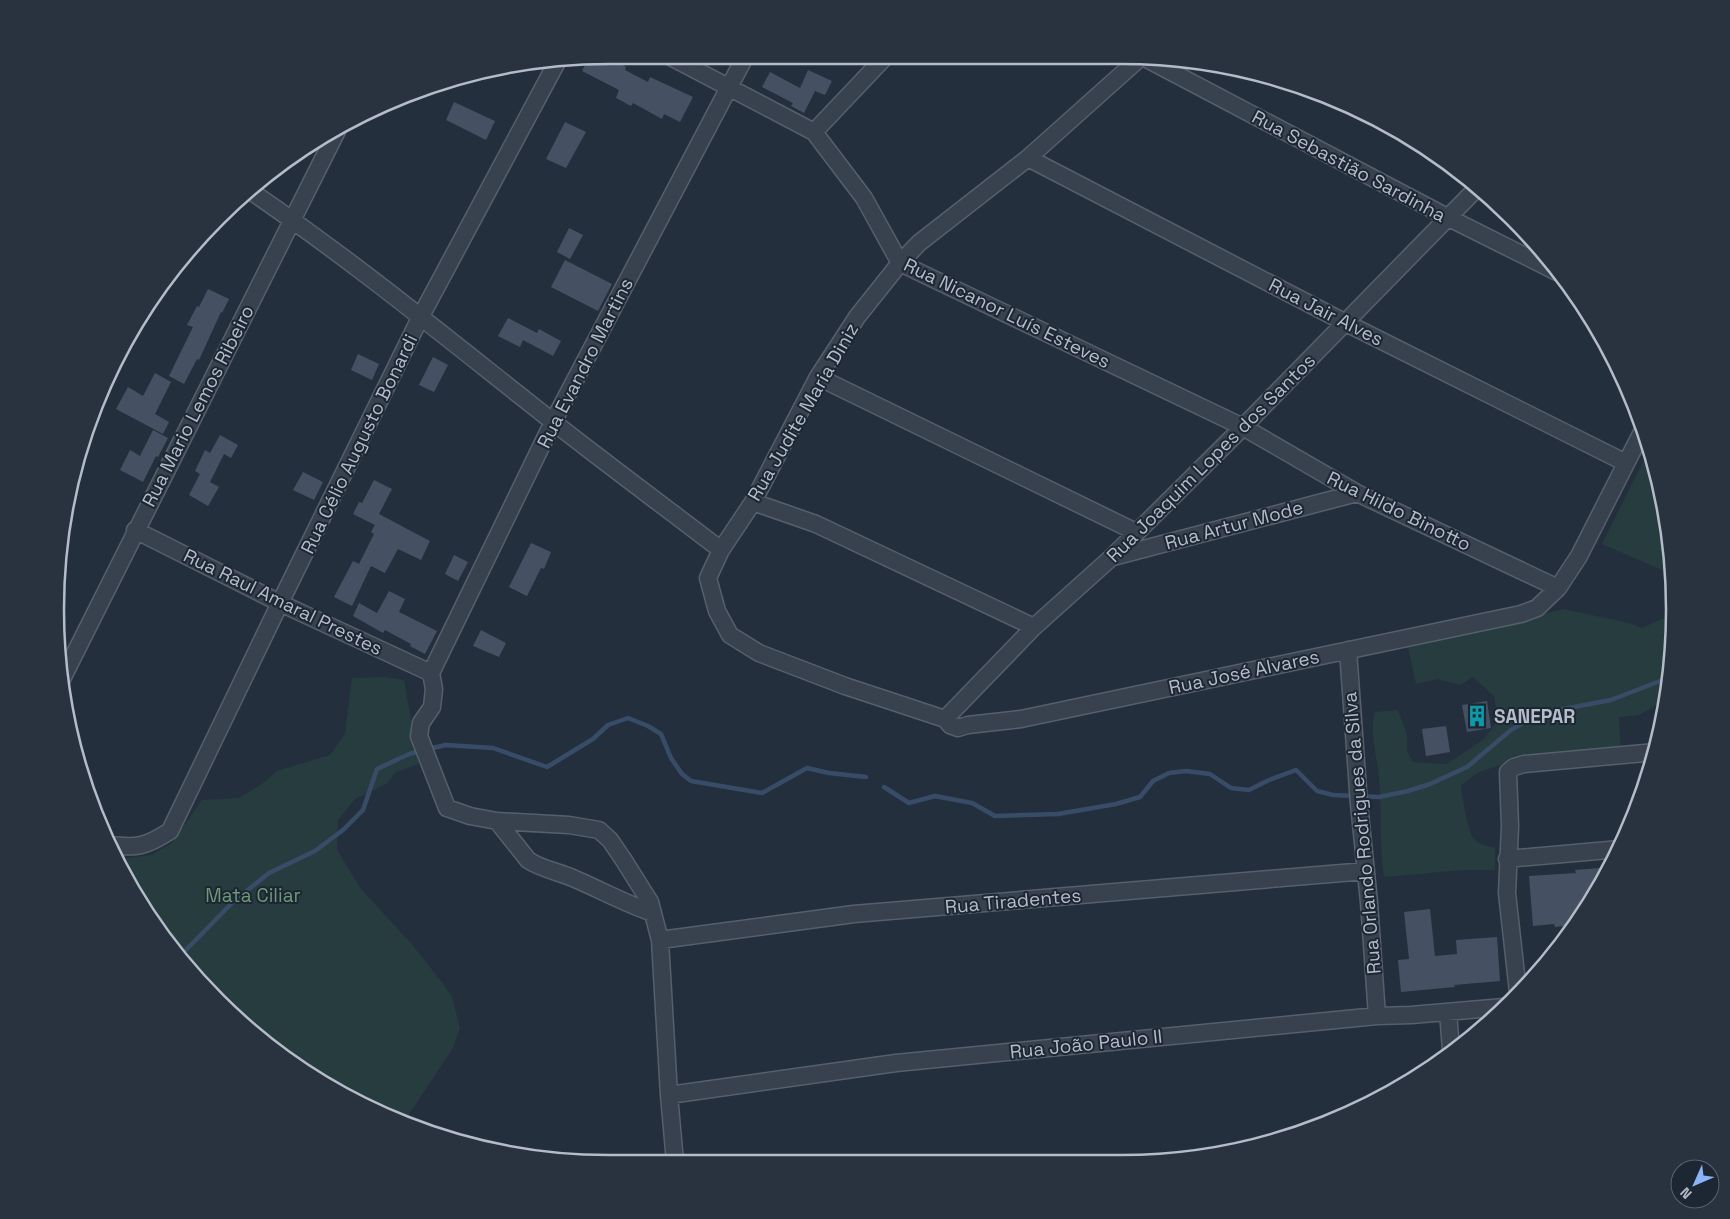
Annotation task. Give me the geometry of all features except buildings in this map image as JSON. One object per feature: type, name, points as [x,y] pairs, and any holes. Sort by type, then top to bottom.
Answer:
[{"type":"street","name":"Rua Nicanor Luís Esteves","points":[[684,64],[814,132],[864,198],[900,263],[1242,427]]},
{"type":"street","name":"Rua Evandro Martins","points":[[431,673],[553,422],[741,64]]},
{"type":"street","points":[[814,132],[878,64]]},
{"type":"street","name":"Rua Judite Maria Diniz","points":[[717,611],[708,578],[721,550],[752,502],[818,377],[857,317],[900,263],[919,243],[1028,158],[1134,64]]},
{"type":"street","name":"Rua Sebastião Sardinha","points":[[1157,65],[1447,217],[1543,265]]},
{"type":"street","name":"Rua Célio Augusto Bonardi","points":[[118,846],[132,848],[151,844],[170,831],[422,316],[555,67]]},
{"type":"street","name":"Rua Mario Lemos Ribeiro","points":[[67,669],[333,140]]},
{"type":"street","name":"Rua Jair Alves","points":[[1028,158],[1346,323],[1626,463]]},
{"type":"street","name":"Rua Joaquim Lopes dos Santos","points":[[948,722],[1034,627],[1112,557],[1346,323],[1472,193]]},
{"type":"street","points":[[256,194],[292,219],[422,316],[553,422],[721,550]]},
{"type":"street","points":[[818,377],[1136,532]]},
{"type":"street","name":"Rua Hildo Binotto","points":[[1242,427],[1357,493],[1558,588]]},
{"type":"street","points":[[1558,588],[1579,556],[1639,439]]},
{"type":"street","name":"Rua Artur Mode","points":[[1112,557],[1357,493]]},
{"type":"street","points":[[752,502],[816,524],[1034,627]]},
{"type":"street","name":"Rua Raul Amaral Prestes","points":[[135,530],[280,603],[431,673]]},
{"type":"street","name":"Rua José Alvares","points":[[717,611],[730,635],[759,653],[845,686],[948,722],[958,728],[968,725],[1021,719],[1521,614],[1537,608],[1558,588]]},
{"type":"street","name":"Rua Orlando Rodrigues da Silva","points":[[1348,650],[1377,1016]]},
{"type":"street","points":[[431,673],[434,688],[432,707],[421,723],[419,736],[447,808],[470,816],[497,821],[599,830],[610,840],[650,902],[660,940],[668,1095],[674,1155]]},
{"type":"street","points":[[1517,984],[1507,893],[1507,859],[1510,826],[1508,772],[1514,767],[1524,764],[1647,753]]},
{"type":"street","points":[[497,821],[528,860],[574,878],[635,907],[653,913]]},
{"type":"street","points":[[1507,859],[1611,850]]},
{"type":"street","name":"Rua Tiradentes","points":[[660,940],[854,914],[1366,871]]},
{"type":"street","name":"Rua João Paulo II","points":[[668,1095],[896,1063],[1377,1016],[1492,1008]]},
{"type":"street","points":[[1448,1012],[1451,1044]]},
{"type":"green space","points":[[1645,458],[1656,503],[1665,571],[1602,544]]},
{"type":"green space","points":[[1563,609],[1629,623],[1642,628],[1666,617],[1662,681],[1658,704],[1639,715],[1619,717],[1621,751],[1564,757],[1530,755],[1479,772],[1461,785],[1472,835],[1479,843],[1495,848],[1495,870],[1463,870],[1384,877],[1379,777],[1373,736],[1375,712],[1398,710],[1407,735],[1407,751],[1413,762],[1447,764],[1484,739],[1498,720],[1494,696],[1473,677],[1460,685],[1437,679],[1416,684],[1408,647]]},
{"type":"green space","name":"Mata Ciliar","points":[[384,677],[404,680],[419,764],[396,772],[386,784],[355,799],[338,820],[337,850],[361,889],[410,942],[441,981],[452,997],[460,1028],[453,1048],[408,1116],[368,1099],[337,1082],[306,1063],[250,1020],[199,969],[177,942],[156,913],[124,859],[151,855],[172,843],[202,800],[239,798],[263,783],[277,771],[330,755],[345,734],[352,678]]},
{"type":"waterway","points":[[884,787],[909,803],[935,796],[972,803],[995,816],[1058,814],[1116,804],[1140,797],[1153,781],[1169,773],[1186,771],[1210,774],[1231,788],[1249,790],[1296,770],[1317,791],[1333,795],[1379,797],[1430,784],[1467,767],[1511,730],[1537,714],[1611,700],[1662,680]]},
{"type":"waterway","points":[[428,749],[446,745],[493,748],[547,767],[593,739],[608,725],[628,718],[648,726],[661,734],[671,758],[682,774],[691,781],[762,793],[807,768],[829,773],[866,777]]},
{"type":"waterway","points":[[185,951],[233,902],[269,873],[315,851],[343,830],[363,810],[377,769],[409,754],[421,751]]},
{"type":"place","name":"SANEPAR","points":[[1477,716]]}]
